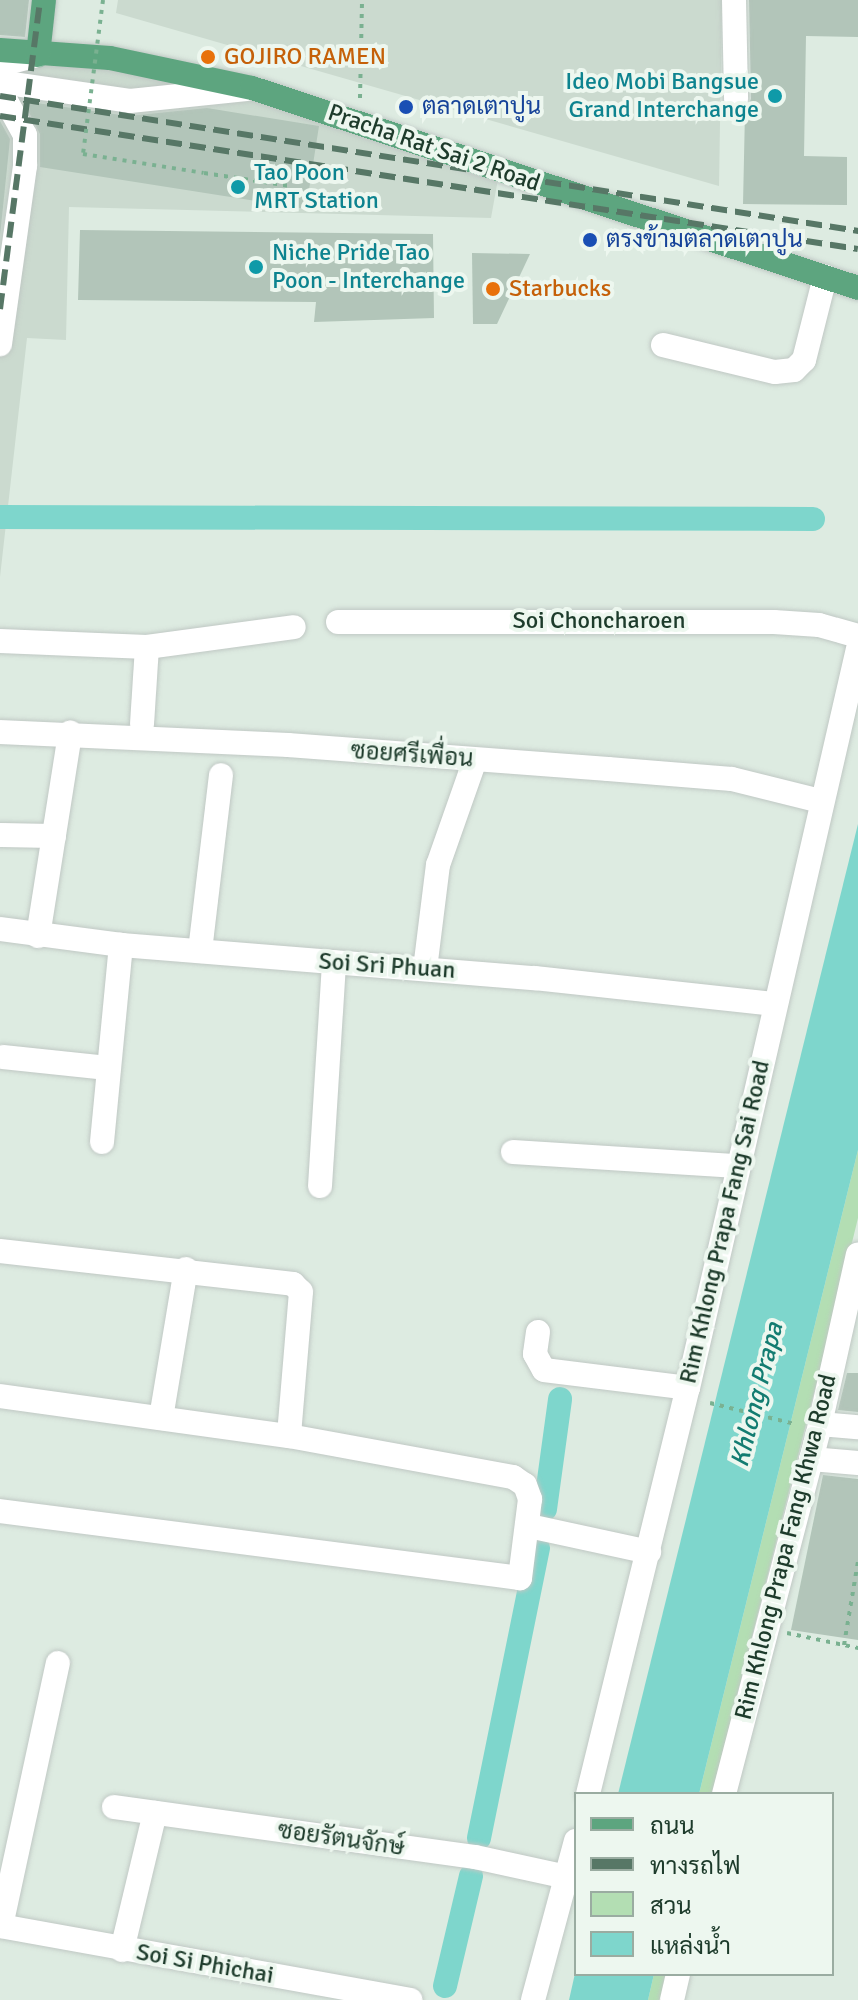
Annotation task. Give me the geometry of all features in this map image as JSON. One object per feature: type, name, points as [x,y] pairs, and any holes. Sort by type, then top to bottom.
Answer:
[{"type":"main road","points":[[38,55],[44,0]]},
{"type":"main road","name":"Pracha Rat Sai 2 Road","points":[[0,50],[110,58],[252,88],[357,120],[858,288]]},
{"type":"street","points":[[734,0],[736,99]]},
{"type":"street","points":[[0,65],[38,55]]},
{"type":"street","points":[[0,82],[130,101],[252,88]]},
{"type":"street","points":[[0,90],[25,135],[0,344]]},
{"type":"street","points":[[663,345],[775,372],[794,370],[804,360],[825,277]]},
{"type":"street","name":"Soi Choncharoen","points":[[338,622],[774,622],[819,625],[858,636]]},
{"type":"street","points":[[0,641],[147,647],[294,627]]},
{"type":"street","points":[[142,724],[147,647]]},
{"type":"street","name":"Rim Khlong Prapa Fang Sai Road","points":[[589,1792],[688,1388],[773,1004],[858,649]]},
{"type":"street","name":"ซอยศรีเพื่อน","points":[[0,732],[70,733],[732,779],[820,801]]},
{"type":"street","points":[[38,936],[70,733]]},
{"type":"street","points":[[425,969],[438,865],[475,760]]},
{"type":"street","points":[[200,951],[221,775]]},
{"type":"street","points":[[0,835],[54,836]]},
{"type":"street","name":"Soi Sri Phuan","points":[[0,929],[121,945],[425,969],[773,1004]]},
{"type":"street","points":[[102,1142],[121,945]]},
{"type":"street","points":[[320,1186],[334,962]]},
{"type":"street","points":[[3,1057],[107,1068]]},
{"type":"street","points":[[513,1152],[738,1166]]},
{"type":"street","points":[[0,1251],[186,1269],[282,1282],[301,1292],[289,1436]]},
{"type":"street","name":"Rim Khlong Prapa Fang Khwa Road","points":[[725,1792],[854,1287],[858,1254]]},
{"type":"street","points":[[161,1418],[186,1269]]},
{"type":"street","points":[[538,1332],[535,1354],[544,1370],[688,1388]]},
{"type":"street","points":[[0,1396],[289,1436],[513,1477],[525,1485],[530,1499],[520,1578],[0,1511]]},
{"type":"street","points":[[820,1424],[858,1427]]},
{"type":"street","points":[[811,1459],[858,1463]]},
{"type":"street","points":[[529,1526],[649,1552]]},
{"type":"street","points":[[1,1926],[58,1663]]},
{"type":"street","name":"ซอยรัตนจักษ์","points":[[114,1807],[475,1857],[567,1877]]},
{"type":"street","points":[[122,1950],[155,1813]]},
{"type":"street","points":[[533,2000],[574,1849]]},
{"type":"street","name":"Soi Si Phichai","points":[[1,1926],[410,2000]]},
{"type":"street","points":[[672,2000],[678,1976]]},
{"type":"path","points":[[103,0],[83,154],[290,186]]},
{"type":"path","points":[[357,120],[362,0]]},
{"type":"path","points":[[710,1403],[795,1424]]},
{"type":"path","points":[[844,1645],[858,1561]]},
{"type":"path","points":[[766,1628],[858,1648]]},
{"type":"shaded area","points":[[118,0],[722,0],[719,186],[116,13]]},
{"type":"shaded area","points":[[0,57],[134,71],[344,122],[498,179],[491,218],[69,207],[66,340],[27,338],[0,577]]},
{"type":"green space","points":[[858,1150],[858,1218],[847,1263],[713,1792],[699,1792]]},
{"type":"green space","points":[[654,1976],[669,1976],[663,2000],[648,2000]]},
{"type":"water","name":"Khlong Prapa","points":[[858,824],[858,1150],[699,1792],[618,1792]]},
{"type":"water","points":[[574,1976],[654,1976],[648,2000],[569,2000]]},
{"type":"building","points":[[0,0],[29,0],[25,37],[0,35]]},
{"type":"building","name":"Ideo Mobi Bangsue Grand Interchange","points":[[749,0],[858,0],[858,37],[806,36],[804,156],[847,157],[847,205],[743,204],[745,111],[751,99]]},
{"type":"building","name":"Tao Poon MRT Station","points":[[23,101],[128,116],[207,108],[319,126],[306,209],[40,167],[40,134]]},
{"type":"building","points":[[0,121],[10,139],[0,236]]},
{"type":"building","name":"Niche Pride Tao Poon - Interchange","points":[[80,230],[433,234],[434,318],[314,322],[316,302],[78,300]]},
{"type":"building","name":"Starbucks","points":[[472,253],[530,254],[497,324],[473,324]]},
{"type":"building","points":[[847,1373],[858,1373],[858,1412],[838,1410]]},
{"type":"building","points":[[823,1475],[858,1479],[858,1640],[791,1630]]},
{"type":"waterway","points":[[0,517],[813,519]]},
{"type":"waterway","points":[[545,1509],[560,1399]]},
{"type":"waterway","points":[[479,1838],[538,1548]]},
{"type":"waterway","points":[[445,1986],[471,1876]]},
{"type":"railway","points":[[0,309],[40,0]]},
{"type":"railway","points":[[0,96],[858,231]]},
{"type":"railway","points":[[0,116],[858,249]]},
{"type":"place","name":"GOJIRO RAMEN","points":[[208,57]]},
{"type":"place","name":"Ideo Mobi Bangsue Grand Interchange","points":[[775,96]]},
{"type":"place","name":"ตลาดเตาปูน","points":[[406,107]]},
{"type":"place","name":"Tao Poon MRT Station","points":[[238,187]]},
{"type":"place","name":"ตรงข้ามตลาดเตาปูน","points":[[590,240]]},
{"type":"place","name":"Niche Pride Tao Poon - Interchange","points":[[256,267]]},
{"type":"place","name":"Starbucks","points":[[493,289]]}]
